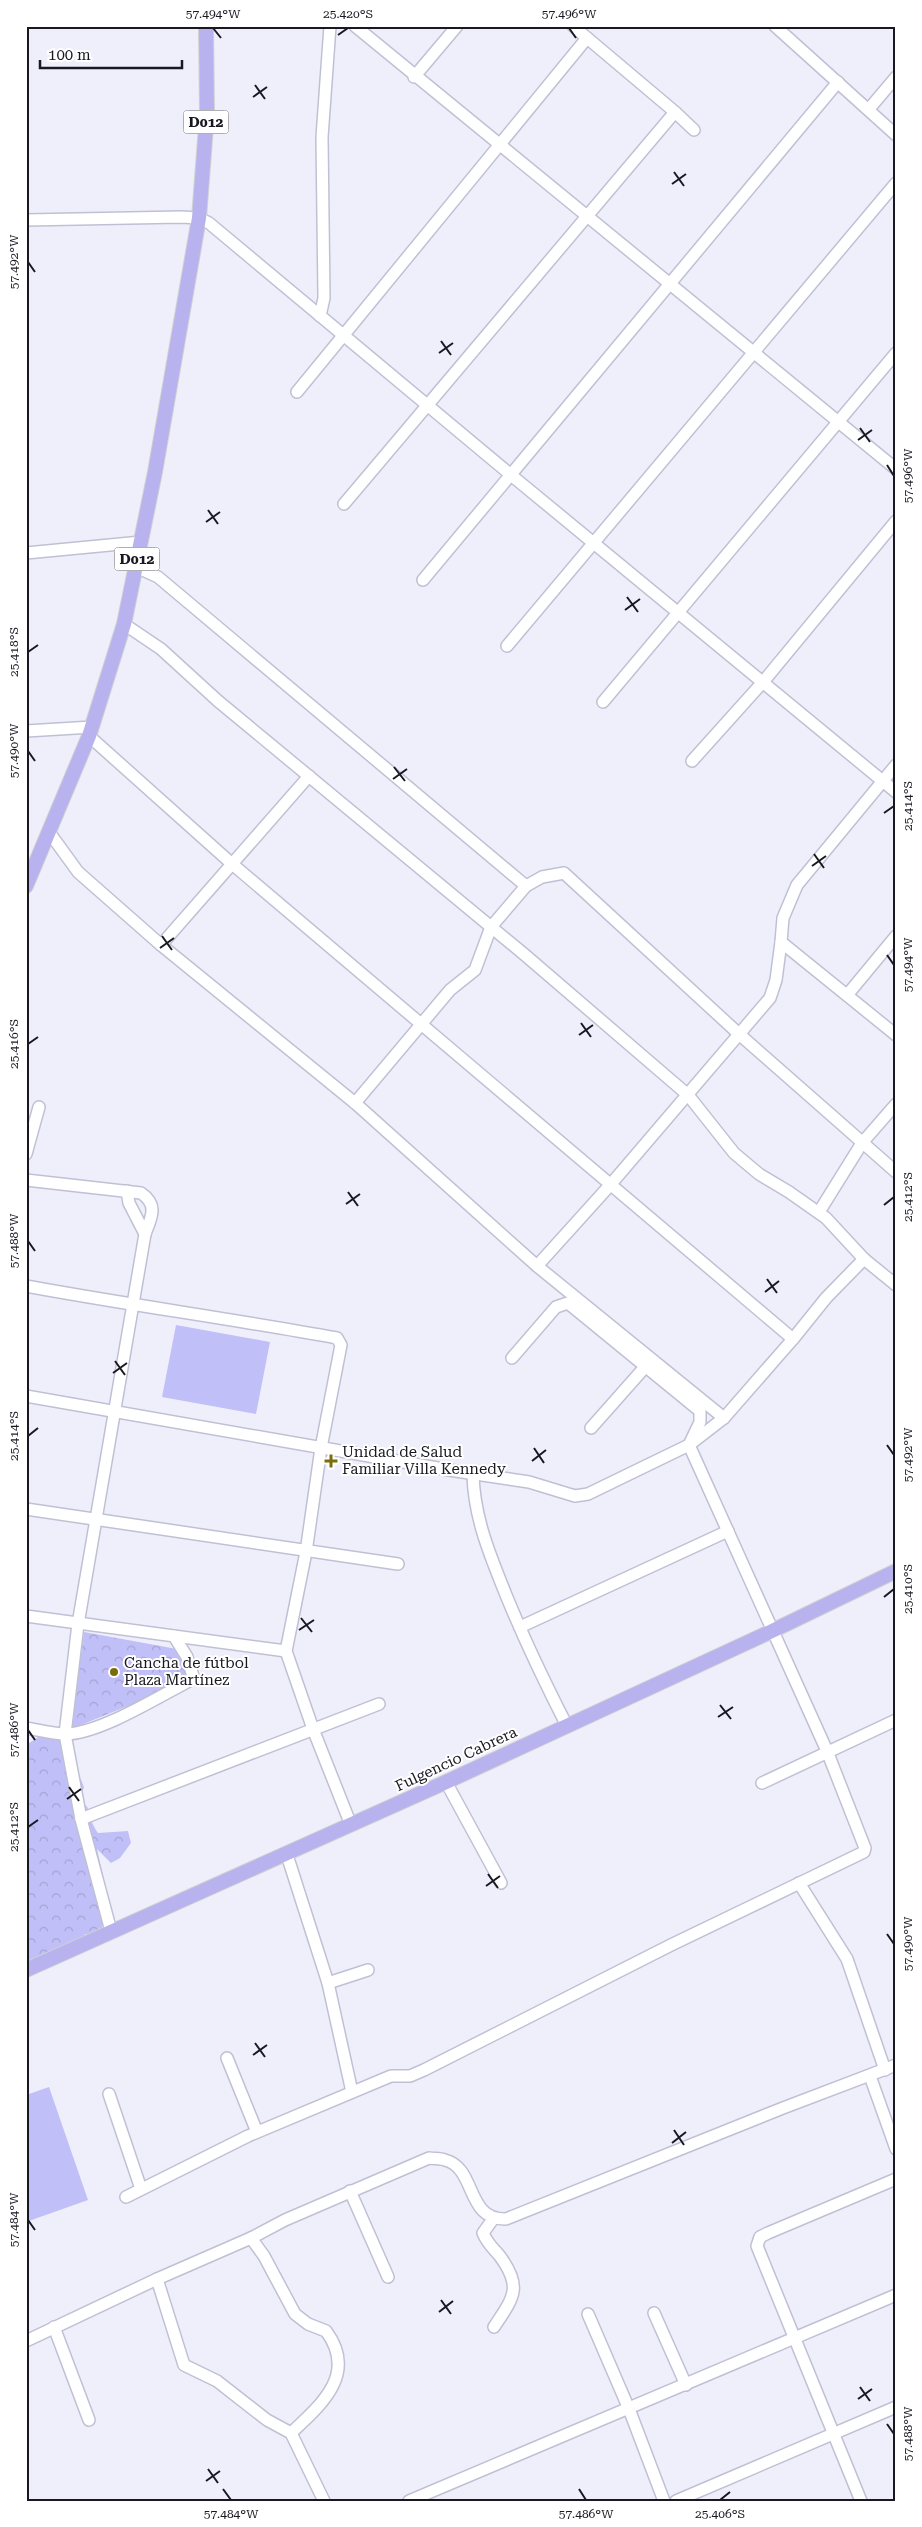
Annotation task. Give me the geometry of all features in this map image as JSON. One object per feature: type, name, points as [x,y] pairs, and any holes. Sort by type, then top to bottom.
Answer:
[{"type":"main road","name":"D012","points":[[26,886],[90,732],[124,624],[136,567],[155,472],[199,218],[206,113],[206,26]]},
{"type":"main road","name":"Fulgencio Cabrera","points":[[26,1970],[446,1782],[772,1631],[896,1571]]},
{"type":"street","points":[[320,316],[324,298],[322,137],[330,26]]},
{"type":"street","points":[[356,26],[414,77],[587,215],[896,469]]},
{"type":"street","points":[[414,77],[457,26]]},
{"type":"street","points":[[574,26],[694,130]]},
{"type":"street","points":[[781,28],[896,134]]},
{"type":"street","points":[[297,392],[586,38]]},
{"type":"street","points":[[868,109],[896,77]]},
{"type":"street","points":[[422,580],[668,282],[838,82]]},
{"type":"street","points":[[344,504],[427,403],[674,112]]},
{"type":"street","points":[[507,646],[752,352],[896,183]]},
{"type":"street","points":[[26,220],[199,218],[210,223],[427,403],[510,475],[896,792]]},
{"type":"street","points":[[603,702],[896,353]]},
{"type":"street","points":[[692,761],[763,682],[896,521]]},
{"type":"street","points":[[26,553],[141,542]]},
{"type":"street","points":[[136,567],[158,577],[526,886]]},
{"type":"street","points":[[124,624],[161,649],[218,701],[492,928],[688,1095],[734,1153],[759,1174],[818,1212],[864,1259],[896,1285]]},
{"type":"street","points":[[26,731],[90,732],[231,863],[793,1339]]},
{"type":"street","points":[[536,1266],[611,1184],[770,998],[776,980],[784,918],[797,885],[896,765]]},
{"type":"street","points":[[161,945],[231,863],[310,776]]},
{"type":"street","points":[[49,832],[78,872],[161,945],[355,1103],[536,1266],[724,1418]]},
{"type":"street","points":[[355,1103],[450,990],[475,970],[492,928],[526,886],[542,877],[564,873],[739,1034],[896,1172]]},
{"type":"street","points":[[848,994],[896,936]]},
{"type":"street","points":[[781,942],[848,994],[896,1035]]},
{"type":"street","points":[[818,1212],[862,1142],[896,1104]]},
{"type":"street","points":[[26,1154],[39,1107]]},
{"type":"street","points":[[26,1180],[141,1193],[152,1203],[153,1212],[145,1234],[95,1520],[78,1624],[65,1734],[81,1818],[112,1931]]},
{"type":"street","points":[[127,1191],[129,1202],[145,1234]]},
{"type":"street","points":[[26,1396],[473,1474],[529,1482],[568,1494],[582,1495],[588,1494],[690,1445],[724,1418],[826,1298],[864,1259]]},
{"type":"street","points":[[26,1286],[133,1306],[244,1321],[337,1338],[341,1345],[321,1448],[306,1552],[286,1651],[313,1729],[351,1825]]},
{"type":"street","points":[[126,2197],[257,2132],[391,2076],[410,2076],[424,2070],[671,1945],[864,1852],[828,1751],[772,1631],[690,1445],[700,1422],[701,1414],[596,1325],[565,1302],[550,1313],[512,1358]]},
{"type":"street","points":[[591,1428],[645,1367]]},
{"type":"street","points":[[473,1474],[474,1497],[485,1543],[520,1627],[567,1726]]},
{"type":"street","points":[[26,1509],[306,1552],[398,1564]]},
{"type":"street","points":[[520,1627],[728,1531]]},
{"type":"street","points":[[26,1616],[286,1651]]},
{"type":"street","points":[[26,1728],[65,1734],[82,1732],[105,1723],[191,1679],[191,1665],[174,1636]]},
{"type":"street","points":[[81,1818],[379,1704]]},
{"type":"street","points":[[762,1783],[896,1720]]},
{"type":"street","points":[[446,1782],[501,1883]]},
{"type":"street","points":[[287,1854],[328,1983],[352,2092]]},
{"type":"street","points":[[26,2341],[157,2279],[251,2238],[285,2220],[429,2158],[446,2160],[460,2169],[483,2213],[493,2219],[506,2219],[774,2112],[890,2068],[847,1959],[799,1883]]},
{"type":"street","points":[[328,1983],[368,1970]]},
{"type":"street","points":[[227,2058],[257,2132]]},
{"type":"street","points":[[870,2076],[896,2148]]},
{"type":"street","points":[[109,2094],[141,2189]]},
{"type":"street","points":[[861,2501],[757,2246],[760,2237],[896,2179]]},
{"type":"street","points":[[350,2191],[388,2277]]},
{"type":"street","points":[[493,2219],[483,2233],[488,2244],[506,2265],[514,2282],[513,2299],[494,2326]]},
{"type":"street","points":[[251,2238],[264,2256],[295,2314],[308,2324],[326,2331],[338,2355],[336,2379],[325,2402],[291,2432]]},
{"type":"street","points":[[157,2279],[184,2365],[222,2385],[267,2420],[291,2432],[324,2501]]},
{"type":"street","points":[[409,2501],[896,2295]]},
{"type":"street","points":[[654,2313],[686,2385]]},
{"type":"street","points":[[588,2314],[629,2409],[664,2501]]},
{"type":"street","points":[[54,2327],[89,2420]]},
{"type":"street","points":[[676,2501],[896,2407]]},
{"type":"green space","points":[[176,1325],[270,1342],[256,1414],[162,1397]]},
{"type":"green space","points":[[84,1632],[177,1649],[184,1660],[187,1676],[150,1697],[71,1729]]},
{"type":"green space","points":[[40,1736],[70,1738],[72,1759],[84,1787],[80,1799],[88,1808],[86,1813],[98,1833],[128,1831],[131,1843],[120,1858],[111,1863],[97,1849],[106,1889],[99,1899],[103,1930],[96,1935],[85,1934],[84,1949],[75,1956],[26,1976],[26,1745]]},
{"type":"green space","points":[[49,2087],[88,2200],[26,2222],[26,2095]]},
{"type":"place","name":"Unidad de Salud Familiar Villa Kennedy","points":[[331,1461]]},
{"type":"place","name":"Cancha de fútbol Plaza Martínez","points":[[114,1672]]}]
